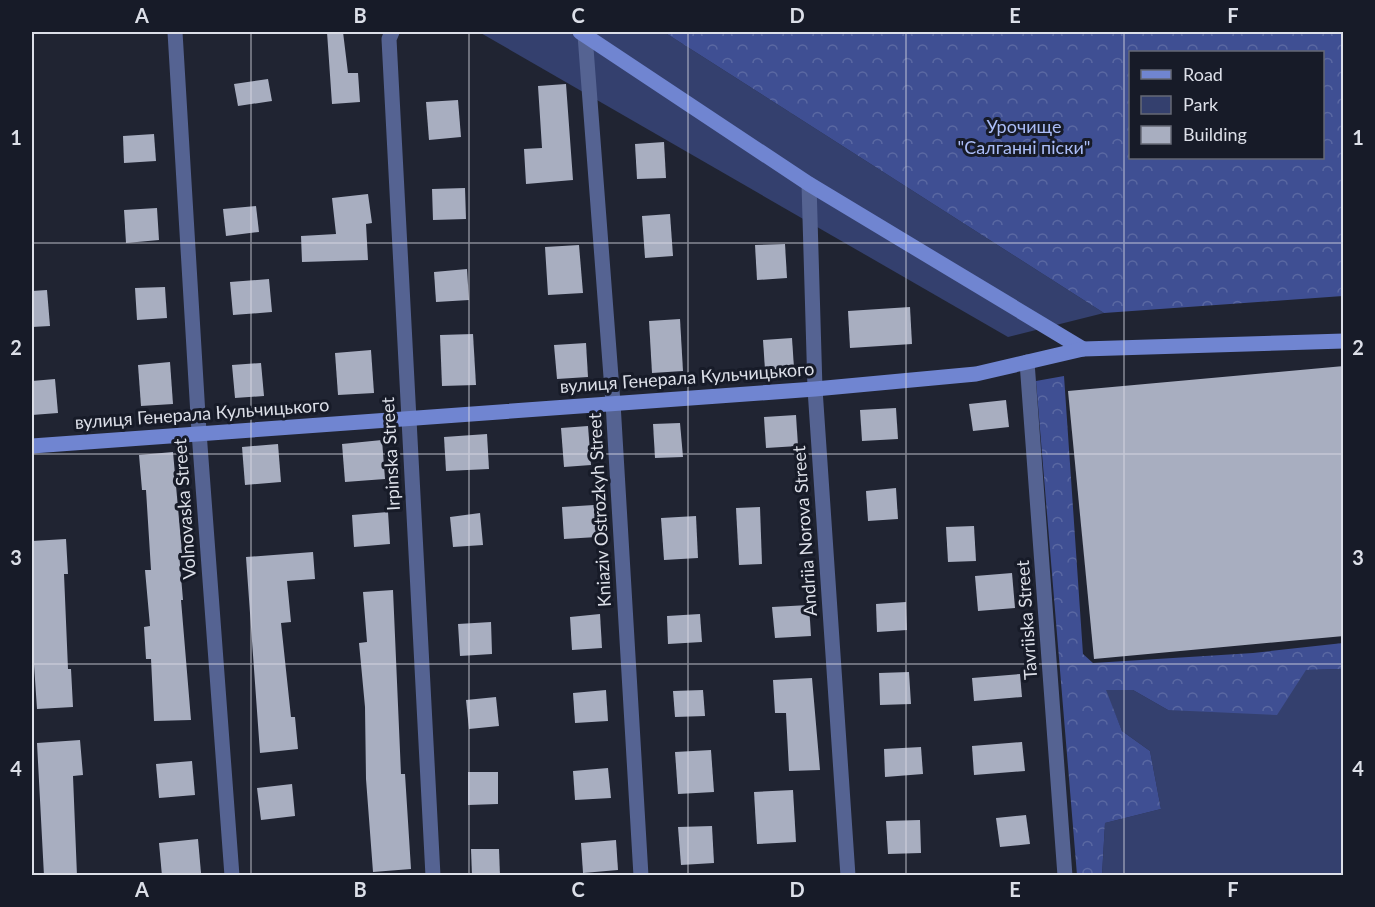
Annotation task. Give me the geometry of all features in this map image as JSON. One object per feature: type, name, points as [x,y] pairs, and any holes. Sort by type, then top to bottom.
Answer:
[{"type":"street","name":"Volnovaska Street","points":[[175,32],[199,432],[232,876]]},
{"type":"street","name":"Irpinska Street","points":[[392,32],[389,39],[433,876]]},
{"type":"street","points":[[583,33],[809,184],[1083,349]]},
{"type":"street","name":"Kniaziv Ostrozkyh Street","points":[[583,33],[613,403],[641,876]]},
{"type":"street","name":"Andriia Norova Street","points":[[809,184],[816,389],[848,876]]},
{"type":"street","name":"вулиця Генерала Кульчицького","points":[[32,446],[199,432],[816,389],[976,374],[1083,349],[1344,341]]},
{"type":"street","name":"Tavriiska Street","points":[[1027,362],[1065,876]]},
{"type":"green space","points":[[479,32],[664,32],[1104,313],[1008,337]]},
{"type":"green space","name":"Урочище \"Салганні піски\"","points":[[664,32],[1343,32],[1343,296],[1104,313]]},
{"type":"green space","points":[[1064,376],[1083,654],[1093,663],[1253,653],[1343,643],[1343,669],[1306,670],[1277,715],[1168,710],[1133,690],[1106,690],[1122,731],[1150,751],[1161,809],[1105,823],[1102,875],[1077,875],[1036,381]]},
{"type":"green space","points":[[1343,669],[1343,873],[1102,876],[1105,823],[1161,809],[1150,751],[1122,731],[1105,690],[1133,690],[1168,710],[1306,670]]},
{"type":"building","points":[[327,32],[343,32],[348,73],[358,73],[360,102],[332,104]]},
{"type":"building","points":[[268,79],[272,101],[238,106],[234,84]]},
{"type":"building","points":[[566,84],[573,180],[526,184],[524,149],[542,148],[538,86]]},
{"type":"building","points":[[458,100],[461,137],[429,140],[426,102]]},
{"type":"building","points":[[154,134],[156,161],[124,163],[123,136]]},
{"type":"building","points":[[664,142],[666,178],[637,179],[635,144]]},
{"type":"building","points":[[465,188],[466,219],[433,220],[432,189]]},
{"type":"building","points":[[368,194],[372,223],[366,224],[368,260],[302,262],[301,236],[336,234],[332,198]]},
{"type":"building","points":[[256,206],[259,232],[226,236],[223,209]]},
{"type":"building","points":[[157,208],[159,240],[126,243],[124,210]]},
{"type":"building","points":[[670,214],[673,256],[645,258],[642,216]]},
{"type":"building","points":[[785,244],[787,278],[757,280],[755,245]]},
{"type":"building","points":[[579,245],[583,293],[548,295],[545,247]]},
{"type":"building","points":[[467,269],[469,300],[436,302],[434,272]]},
{"type":"building","points":[[269,279],[272,312],[233,315],[230,282]]},
{"type":"building","points":[[165,287],[167,318],[137,320],[135,288]]},
{"type":"building","points":[[47,290],[50,326],[32,327],[32,291]]},
{"type":"building","points":[[910,307],[912,344],[850,348],[848,311]]},
{"type":"building","points":[[680,319],[683,371],[652,373],[649,321]]},
{"type":"building","points":[[473,334],[476,385],[442,386],[440,335]]},
{"type":"building","points":[[792,338],[794,368],[765,370],[763,340]]},
{"type":"building","points":[[586,343],[588,377],[557,379],[554,345]]},
{"type":"building","points":[[371,350],[374,393],[338,395],[335,353]]},
{"type":"building","points":[[170,362],[173,404],[141,406],[138,365]]},
{"type":"building","points":[[261,363],[264,396],[235,398],[232,365]]},
{"type":"building","points":[[1344,366],[1344,636],[1094,659],[1068,391]]},
{"type":"building","points":[[55,379],[58,413],[32,415],[32,381]]},
{"type":"building","points":[[1006,400],[1009,427],[973,431],[969,404]]},
{"type":"building","points":[[896,408],[898,439],[862,441],[860,410]]},
{"type":"building","points":[[796,415],[798,446],[766,448],[764,417]]},
{"type":"building","points":[[680,423],[683,457],[655,458],[653,424]]},
{"type":"building","points":[[588,426],[591,465],[564,467],[561,428]]},
{"type":"building","points":[[487,434],[489,469],[446,471],[444,437]]},
{"type":"building","points":[[382,440],[385,479],[345,482],[342,444]]},
{"type":"building","points":[[278,444],[281,482],[245,485],[242,447]]},
{"type":"building","points":[[173,452],[182,553],[179,553],[183,600],[181,600],[191,720],[154,721],[151,659],[146,659],[144,627],[150,626],[145,570],[151,570],[146,490],[142,490],[139,455]]},
{"type":"building","points":[[896,488],[898,519],[868,521],[866,491]]},
{"type":"building","points":[[594,505],[597,537],[564,539],[562,507]]},
{"type":"building","points":[[760,507],[762,564],[739,565],[736,508]]},
{"type":"building","points":[[388,512],[390,544],[354,547],[352,515]]},
{"type":"building","points":[[480,513],[483,545],[453,547],[450,517]]},
{"type":"building","points":[[696,516],[698,558],[664,560],[661,518]]},
{"type":"building","points":[[974,526],[976,561],[948,562],[946,527]]},
{"type":"building","points":[[66,539],[68,574],[64,574],[68,669],[71,669],[73,707],[37,709],[32,635],[32,541]]},
{"type":"building","points":[[313,552],[315,579],[287,581],[291,622],[281,623],[291,717],[295,717],[298,749],[260,753],[246,557]]},
{"type":"building","points":[[1012,573],[1015,608],[978,611],[975,576]]},
{"type":"building","points":[[393,590],[401,774],[405,774],[411,869],[373,872],[366,779],[365,707],[359,643],[367,642],[363,592]]},
{"type":"building","points":[[906,602],[907,630],[877,632],[876,604]]},
{"type":"building","points":[[809,605],[811,636],[775,638],[772,607]]},
{"type":"building","points":[[600,614],[602,648],[572,650],[570,617]]},
{"type":"building","points":[[700,614],[702,642],[668,644],[667,616]]},
{"type":"building","points":[[491,622],[492,654],[460,656],[458,624]]},
{"type":"building","points":[[909,672],[911,704],[880,705],[879,673]]},
{"type":"building","points":[[1020,674],[1022,697],[974,701],[972,678]]},
{"type":"building","points":[[812,678],[820,770],[789,771],[786,713],[775,713],[773,680]]},
{"type":"building","points":[[606,690],[608,721],[575,723],[573,693]]},
{"type":"building","points":[[703,690],[705,716],[675,717],[673,691]]},
{"type":"building","points":[[496,697],[499,726],[469,729],[466,700]]},
{"type":"building","points":[[80,740],[83,775],[73,776],[77,876],[44,876],[37,743]]},
{"type":"building","points":[[1022,742],[1025,771],[974,775],[972,746]]},
{"type":"building","points":[[921,747],[923,774],[885,777],[884,749]]},
{"type":"building","points":[[711,750],[714,792],[678,794],[675,752]]},
{"type":"building","points":[[192,761],[195,795],[159,798],[156,764]]},
{"type":"building","points":[[608,768],[611,798],[575,800],[573,771]]},
{"type":"building","points":[[468,772],[498,772],[498,804],[468,805]]},
{"type":"building","points":[[292,784],[295,816],[261,820],[257,788]]},
{"type":"building","points":[[793,790],[796,842],[757,844],[754,792]]},
{"type":"building","points":[[1026,815],[1030,844],[1000,847],[996,818]]},
{"type":"building","points":[[920,820],[921,853],[888,854],[886,821]]},
{"type":"building","points":[[712,826],[714,863],[681,865],[678,827]]},
{"type":"building","points":[[198,839],[201,873],[162,876],[159,843]]},
{"type":"building","points":[[616,840],[618,870],[583,873],[581,843]]},
{"type":"building","points":[[471,849],[499,849],[500,876],[472,876]]}]
